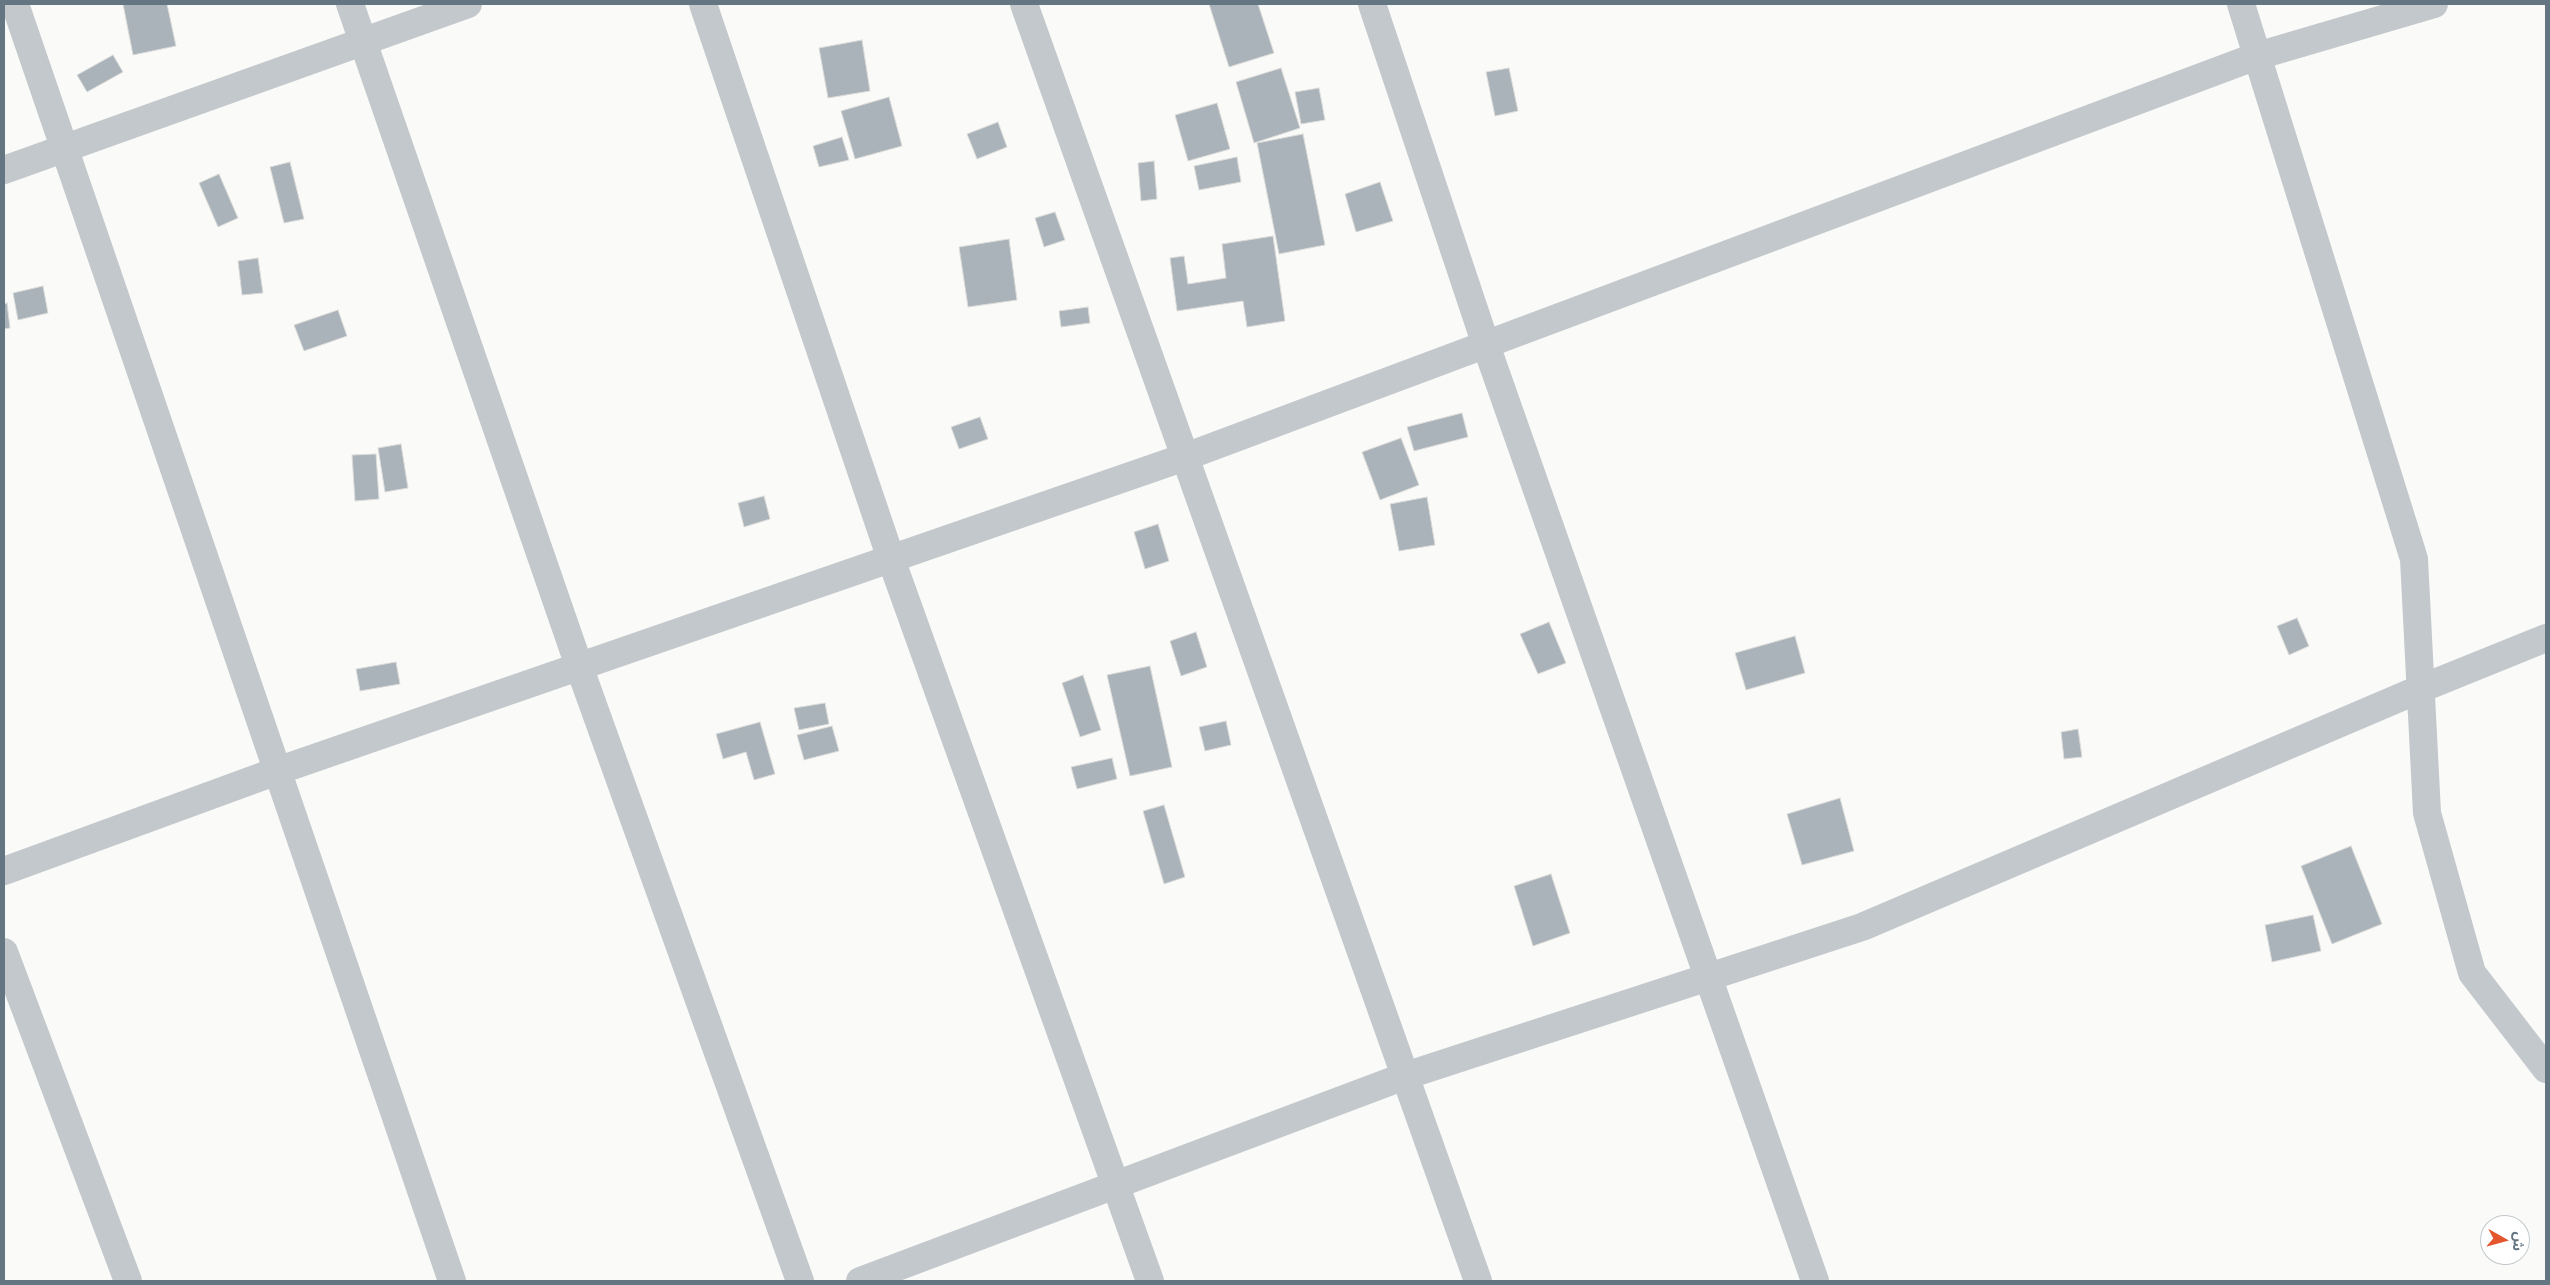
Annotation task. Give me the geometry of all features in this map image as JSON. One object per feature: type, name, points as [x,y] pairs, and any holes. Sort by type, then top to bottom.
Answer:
[{"type":"street","points":[[15,4],[452,1281]]},
{"type":"street","points":[[350,4],[579,666],[800,1281]]},
{"type":"street","points":[[4,170],[468,4]]},
{"type":"street","points":[[703,4],[891,558],[1150,1281]]},
{"type":"street","points":[[1024,4],[1478,1281]]},
{"type":"street","points":[[1372,4],[1486,345],[1815,1281]]},
{"type":"street","points":[[2241,4],[2414,559],[2427,813],[2472,973],[2546,1069]]},
{"type":"street","points":[[4,871],[277,771],[1185,457],[2257,56],[2434,4]]},
{"type":"street","points":[[860,1281],[1405,1076],[1862,927],[2420,689],[2546,638]]},
{"type":"street","points":[[4,952],[128,1281]]},
{"type":"building","points":[[123,4],[167,4],[176,46],[133,55]]},
{"type":"building","points":[[1209,4],[1258,4],[1274,53],[1229,67]]},
{"type":"building","points":[[862,40],[870,91],[828,98],[819,48]]},
{"type":"building","points":[[113,55],[123,72],[87,92],[77,75]]},
{"type":"building","points":[[1281,68],[1300,128],[1254,143],[1236,82]]},
{"type":"building","points":[[1509,68],[1518,111],[1495,116],[1486,72]]},
{"type":"building","points":[[1319,88],[1325,120],[1301,124],[1295,92]]},
{"type":"building","points":[[889,97],[902,146],[855,159],[841,111]]},
{"type":"building","points":[[1217,103],[1230,149],[1188,161],[1175,115]]},
{"type":"building","points":[[998,122],[1007,147],[977,159],[967,134]]},
{"type":"building","points":[[1303,134],[1325,245],[1279,254],[1257,143]]},
{"type":"building","points":[[842,137],[849,160],[819,167],[813,146]]},
{"type":"building","points":[[1237,157],[1241,182],[1199,190],[1194,166]]},
{"type":"building","points":[[1154,161],[1157,199],[1141,201],[1138,163]]},
{"type":"building","points":[[290,162],[304,219],[284,223],[270,167]]},
{"type":"building","points":[[219,174],[238,218],[218,227],[199,183]]},
{"type":"building","points":[[1380,182],[1393,221],[1356,232],[1345,194]]},
{"type":"building","points":[[1055,212],[1065,240],[1044,247],[1035,218]]},
{"type":"building","points":[[1273,236],[1285,321],[1247,327],[1243,301],[1177,311],[1170,258],[1184,256],[1188,284],[1226,278],[1222,244]]},
{"type":"building","points":[[1009,239],[1017,300],[968,307],[959,247]]},
{"type":"building","points":[[258,258],[263,293],[242,295],[238,261]]},
{"type":"building","points":[[43,286],[48,313],[18,320],[13,293]]},
{"type":"building","points":[[7,303],[10,328],[4,329],[4,304]]},
{"type":"building","points":[[1088,307],[1090,323],[1061,327],[1059,311]]},
{"type":"building","points":[[338,310],[347,336],[304,351],[294,325]]},
{"type":"building","points":[[1462,413],[1468,437],[1414,451],[1407,427]]},
{"type":"building","points":[[980,417],[988,439],[959,449],[951,427]]},
{"type":"building","points":[[1401,438],[1419,485],[1380,500],[1362,452]]},
{"type":"building","points":[[401,444],[408,488],[385,492],[378,448]]},
{"type":"building","points":[[376,454],[379,499],[355,501],[352,455]]},
{"type":"building","points":[[764,496],[770,519],[744,527],[738,503]]},
{"type":"building","points":[[1427,497],[1435,545],[1399,551],[1390,504]]},
{"type":"building","points":[[1158,524],[1169,561],[1145,569],[1134,532]]},
{"type":"building","points":[[2297,618],[2309,646],[2289,655],[2277,626]]},
{"type":"building","points":[[1549,622],[1566,663],[1538,674],[1520,634]]},
{"type":"building","points":[[1196,632],[1207,667],[1181,676],[1170,641]]},
{"type":"building","points":[[1795,636],[1805,673],[1746,690],[1735,653]]},
{"type":"building","points":[[396,662],[400,684],[360,691],[356,669]]},
{"type":"building","points":[[1150,666],[1172,767],[1130,776],[1107,675]]},
{"type":"building","points":[[1083,675],[1101,730],[1080,737],[1062,683]]},
{"type":"building","points":[[825,703],[829,724],[799,730],[794,708]]},
{"type":"building","points":[[1226,721],[1231,745],[1205,751],[1199,727]]},
{"type":"building","points":[[760,722],[775,774],[754,780],[746,752],[723,759],[716,734]]},
{"type":"building","points":[[832,726],[839,751],[804,760],[797,735]]},
{"type":"building","points":[[2078,729],[2082,757],[2064,759],[2061,732]]},
{"type":"building","points":[[1112,758],[1117,779],[1077,789],[1071,767]]},
{"type":"building","points":[[1840,798],[1854,851],[1802,865],[1787,814]]},
{"type":"building","points":[[1164,805],[1185,877],[1164,884],[1143,811]]},
{"type":"building","points":[[2351,846],[2382,924],[2332,944],[2301,866]]},
{"type":"building","points":[[1551,874],[1570,933],[1533,946],[1514,886]]},
{"type":"building","points":[[2313,915],[2321,951],[2272,962],[2265,925]]}]
